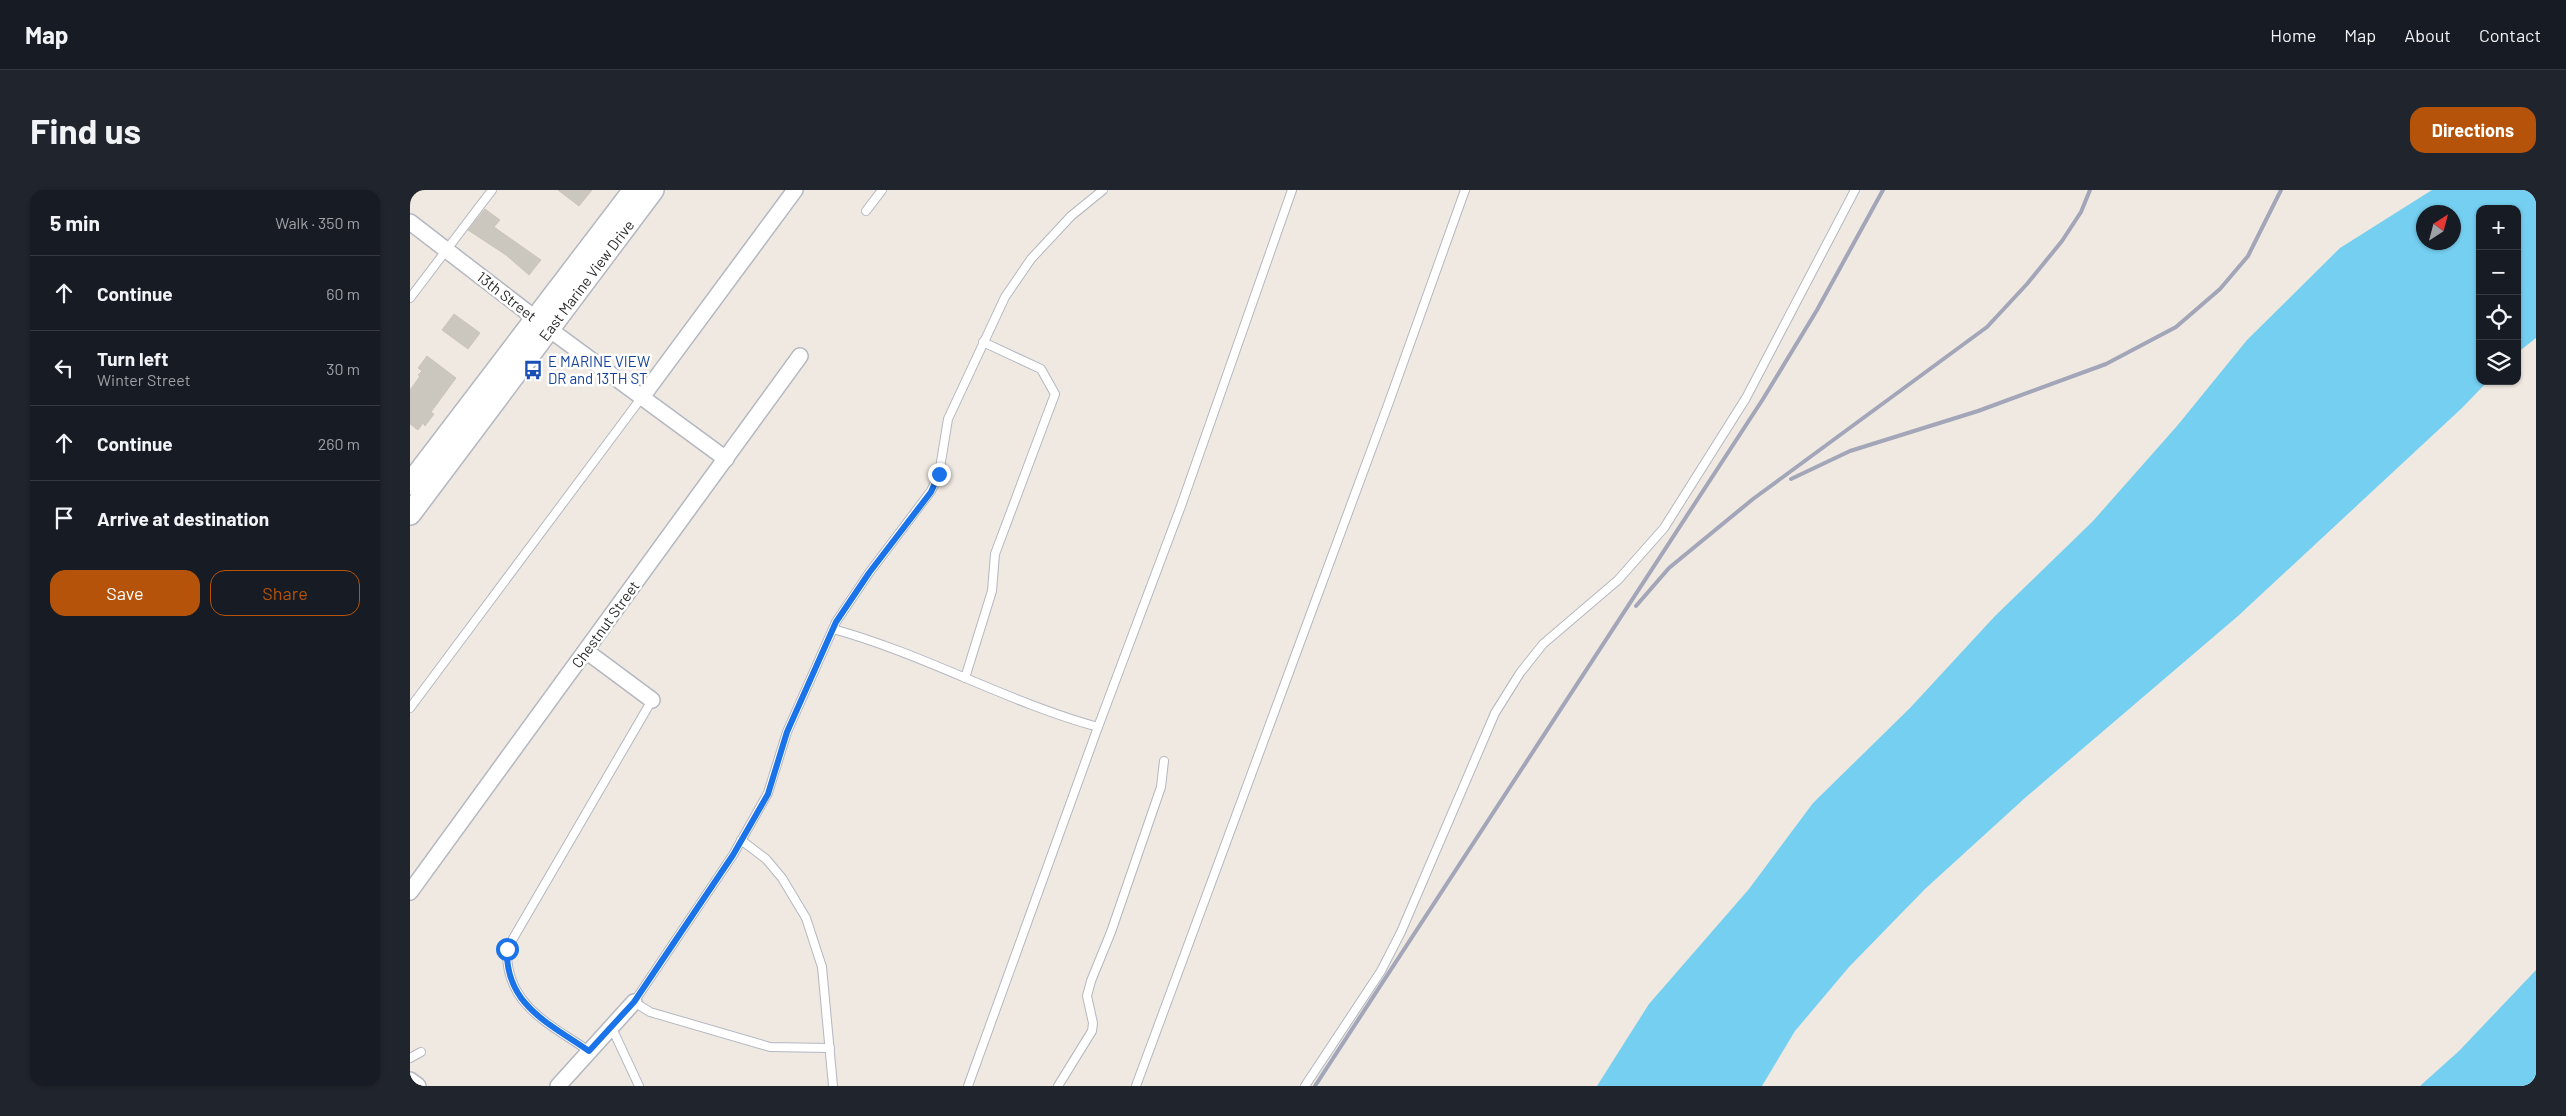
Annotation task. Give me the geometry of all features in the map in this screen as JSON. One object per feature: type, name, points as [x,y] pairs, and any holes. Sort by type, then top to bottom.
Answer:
[{"type":"main road","name":"East Marine View Drive","points":[[410,514],[634,190]]},
{"type":"main road","name":"East Marine View Drive","points":[[410,484],[653,190]]},
{"type":"street","points":[[642,397],[795,190]]},
{"type":"street","name":"13th Street","points":[[410,222],[543,324],[726,459]]},
{"type":"street","name":"Chestnut Street","points":[[410,892],[800,356]]},
{"type":"street","points":[[586,651],[652,700]]},
{"type":"street","points":[[558,1086],[634,1002]]},
{"type":"street","points":[[410,1080],[418,1086]]},
{"type":"lane","points":[[410,298],[492,190]]},
{"type":"lane","points":[[866,211],[882,190]]},
{"type":"lane","points":[[830,1048],[770,1047],[650,1012],[634,1002],[741,840],[768,794],[787,732],[833,628],[869,573],[931,492],[939,474],[948,419],[1005,297],[1031,259],[1070,216],[1104,190]]},
{"type":"lane","points":[[968,1086],[1098,727],[1181,506],[1292,190]]},
{"type":"lane","points":[[1136,1086],[1389,402],[1465,190]]},
{"type":"lane","points":[[1305,1086],[1381,971],[1401,932],[1500,705],[1520,673],[1543,644],[1618,580],[1664,528],[1746,398],[1855,190]]},
{"type":"lane","points":[[965,678],[992,591],[995,554],[1055,394],[1041,369],[983,342]]},
{"type":"lane","points":[[410,708],[642,397]]},
{"type":"lane","points":[[833,628],[870,639],[1038,708],[1098,727]]},
{"type":"lane","points":[[589,1051],[526,1007],[514,986],[507,958],[507,949],[652,700]]},
{"type":"lane","points":[[1058,1086],[1092,1030],[1093,1024],[1087,996],[1091,981],[1111,932],[1161,787],[1164,761]]},
{"type":"lane","points":[[741,840],[766,860],[782,878],[806,918],[822,967],[833,1086]]},
{"type":"lane","points":[[612,1026],[639,1086]]},
{"type":"lane","points":[[410,1058],[422,1052]]},
{"type":"water","points":[[2432,190],[2536,190],[2536,338],[2521,350],[2521,205],[2476,205],[2476,385],[2484,385],[2462,408],[2238,616],[2026,797],[1925,889],[1849,967],[1795,1031],[1762,1086],[1597,1086],[1649,1004],[1749,889],[1813,803],[1910,708],[1995,616],[2093,521],[2177,426],[2247,340],[2340,248]]},
{"type":"water","points":[[2536,970],[2536,1086],[2420,1086],[2459,1051]]},
{"type":"building","points":[[558,190],[592,190],[579,206]]},
{"type":"building","points":[[485,209],[500,220],[494,227],[541,260],[529,275],[506,255],[468,230]]},
{"type":"building","points":[[454,314],[480,333],[468,349],[442,330]]},
{"type":"building","points":[[427,356],[456,378],[431,412],[434,414],[425,426],[423,423],[418,430],[410,424],[410,390],[422,371],[418,368]]},
{"type":"railway","points":[[1315,1086],[1763,399],[1817,310],[1883,190]]},
{"type":"railway","points":[[1636,606],[1669,568],[1753,499],[1987,327],[2027,284],[2062,241],[2081,212],[2090,190]]},
{"type":"railway","points":[[1791,479],[1850,451],[1978,411],[2106,364],[2176,327],[2220,289],[2248,256],[2281,190]]},
{"type":"place","name":"E MARINE VIEW DR and 13TH ST","points":[[533,370]]},
{"type":"route","points":[[507,949],[507,958],[514,986],[526,1007],[589,1051],[634,1002],[687,920],[733,855],[768,794],[787,732],[836,622],[869,573],[894,543],[910,517],[931,492],[939,474]]}]
